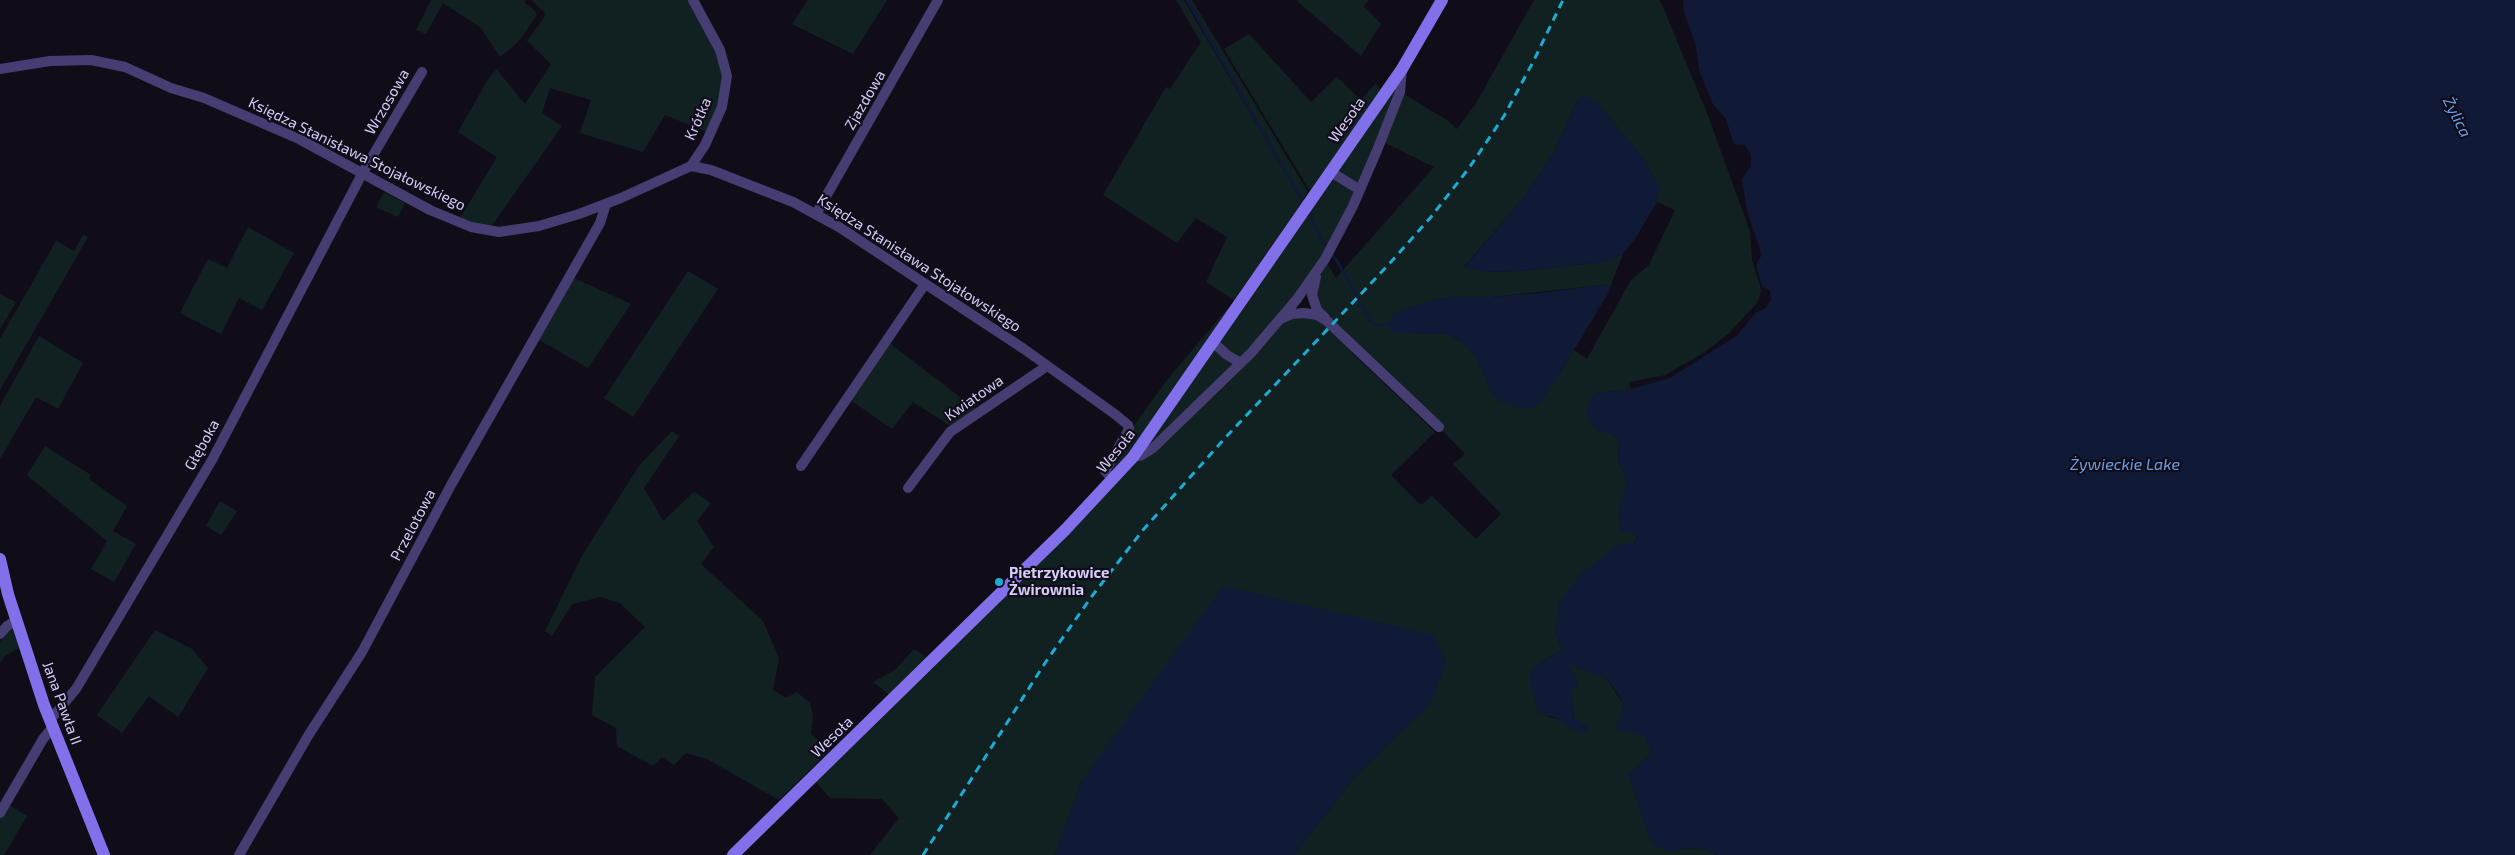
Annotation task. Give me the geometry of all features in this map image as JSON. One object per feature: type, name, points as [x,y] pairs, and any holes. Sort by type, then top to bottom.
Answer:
[{"type":"main road","name":"Wesoła","points":[[734,855],[1032,563],[1133,457],[1214,343],[1402,68],[1442,0]]},
{"type":"main road","name":"Jana Pawła II","points":[[0,559],[17,620],[52,724],[104,855]]},
{"type":"street","name":"Krótka","points":[[691,166],[705,144],[722,107],[727,76],[720,50],[693,0]]},
{"type":"street","name":"Zjazdowa","points":[[816,214],[938,0]]},
{"type":"street","name":"Księdza Stanisława Stojałowskiego","points":[[0,69],[50,61],[91,60],[126,67],[299,139],[430,210],[471,227],[499,232],[539,226],[606,204],[691,166],[711,170],[793,202],[816,214],[1047,366],[1128,425],[1128,433],[1111,458],[1105,471],[1113,480]]},
{"type":"street","points":[[1133,457],[1142,455],[1153,448],[1241,363],[1278,322],[1325,260],[1360,190],[1400,92],[1402,68]]},
{"type":"street","name":"Wrzosowa","points":[[362,174],[422,72]]},
{"type":"street","points":[[1331,172],[1360,190]]},
{"type":"street","name":"Głęboka","points":[[0,813],[212,460],[362,174]]},
{"type":"street","name":"Przelotowa","points":[[239,855],[362,652],[451,485],[600,224],[606,204]]},
{"type":"street","points":[[1318,269],[1312,295],[1318,310],[1327,321],[1439,427]]},
{"type":"street","points":[[801,466],[924,284]]},
{"type":"street","points":[[1278,322],[1292,314],[1304,313],[1317,315],[1327,321]]},
{"type":"street","points":[[1214,343],[1227,355],[1241,363]]},
{"type":"street","name":"Kwiatowa","points":[[908,488],[950,432],[1047,366]]},
{"type":"street","points":[[0,634],[7,626],[17,620]]},
{"type":"shaded area","points":[[431,0],[525,0],[524,2],[537,15],[518,42],[500,57],[481,28],[443,3],[426,34],[416,30]]},
{"type":"shaded area","points":[[532,0],[690,0],[718,51],[724,76],[720,106],[707,132],[665,115],[643,152],[580,133],[591,100],[550,88],[542,113],[562,126],[490,228],[470,224],[460,218],[497,157],[458,132],[490,76],[499,67],[498,71],[525,104],[551,64],[527,41],[544,18],[545,13]]},
{"type":"shaded area","points":[[808,0],[887,0],[853,54],[792,24]]},
{"type":"shaded area","points":[[1176,0],[1184,0],[1302,202],[1234,300],[1206,282],[1227,237],[1196,218],[1177,243],[1103,195],[1166,87],[1170,89],[1201,42]]},
{"type":"shaded area","points":[[1188,0],[1192,0],[1308,192],[1303,199]]},
{"type":"shaded area","points":[[1296,0],[1369,0],[1364,6],[1381,24],[1361,56]]},
{"type":"shaded area","points":[[1534,0],[1660,0],[1709,118],[1750,232],[1752,260],[1761,290],[1758,302],[1729,333],[1705,352],[1665,375],[1629,382],[1631,389],[1595,393],[1587,406],[1588,421],[1598,430],[1614,435],[1619,444],[1618,460],[1627,481],[1619,511],[1620,530],[1638,535],[1633,544],[1555,632],[1562,649],[1534,667],[1548,717],[1559,719],[1566,726],[1582,724],[1574,719],[1567,660],[1577,668],[1606,678],[1645,736],[1652,753],[1628,774],[1652,844],[1670,851],[1690,848],[1707,850],[1717,855],[1294,855],[1357,774],[1429,705],[1082,780],[1055,855],[870,855],[899,818],[882,799],[830,798],[814,780],[1113,480],[1402,69],[1400,92],[1447,120],[1457,129],[1475,105]],"holes":[[[1577,101],[1599,105],[1646,162],[1659,188],[1657,202],[1675,210],[1649,265],[1631,280],[1587,359],[1574,350],[1559,375],[1485,374],[1476,357],[1464,343],[1448,334],[1411,333],[1395,313],[1429,301],[1456,297],[1491,297],[1604,285],[1610,287],[1623,254],[1603,262],[1520,271],[1490,272],[1464,267],[1524,197],[1554,152]],[[1381,141],[1434,167],[1336,278],[1325,260]],[[1313,283],[1317,310],[1280,320]],[[1353,347],[1439,427],[1465,454],[1453,464],[1501,514],[1476,539],[1432,496],[1421,505],[1391,475],[1435,432],[1352,353]]]},
{"type":"shaded area","points":[[1249,34],[1311,102],[1337,77],[1361,100],[1376,83],[1380,89],[1380,92],[1310,191],[1224,49]]},
{"type":"shaded area","points":[[384,192],[405,203],[398,217],[376,207]]},
{"type":"shaded area","points":[[248,227],[294,253],[262,310],[239,298],[221,334],[180,313],[208,259],[227,268]]},
{"type":"shaded area","points":[[83,235],[88,237],[0,390],[0,339],[56,241],[74,251]]},
{"type":"shaded area","points":[[688,271],[718,289],[633,417],[604,398]]},
{"type":"shaded area","points":[[574,278],[631,304],[588,368],[539,340]]},
{"type":"shaded area","points":[[0,294],[16,302],[0,329]]},
{"type":"shaded area","points":[[1228,308],[1230,310],[1155,416],[1114,471],[1111,471],[1133,427],[1167,380]]},
{"type":"shaded area","points":[[39,336],[83,363],[58,409],[36,397],[0,459],[0,406]]},
{"type":"shaded area","points":[[888,342],[977,410],[952,427],[913,402],[892,429],[849,399]]},
{"type":"shaded area","points":[[672,431],[679,436],[644,488],[663,521],[694,492],[711,503],[697,521],[714,547],[701,564],[763,621],[779,658],[773,690],[786,698],[797,692],[810,703],[813,716],[811,734],[830,750],[779,800],[707,759],[686,753],[674,765],[662,757],[653,766],[617,746],[616,728],[592,715],[595,677],[645,627],[620,603],[601,597],[572,604],[552,636],[545,631],[583,554],[639,466]]},
{"type":"shaded area","points":[[45,446],[91,475],[89,479],[127,506],[113,531],[136,544],[114,582],[91,569],[107,541],[27,475]]},
{"type":"shaded area","points":[[220,501],[237,511],[221,535],[206,526]]},
{"type":"shaded area","points":[[12,626],[22,646],[5,656],[0,663],[0,642]]},
{"type":"shaded area","points":[[155,630],[192,649],[208,668],[178,717],[149,696],[122,733],[97,715]]},
{"type":"shaded area","points":[[914,649],[927,658],[890,695],[873,682],[895,670]]},
{"type":"shaded area","points":[[8,804],[27,816],[4,855],[0,855],[0,818]]},
{"type":"water","name":"Żywieckie Lake","points":[[1683,0],[2515,0],[2515,855],[1717,855],[1707,850],[1690,848],[1670,851],[1652,845],[1628,774],[1652,753],[1644,736],[1615,729],[1624,705],[1616,691],[1606,678],[1577,668],[1568,661],[1578,684],[1571,693],[1574,719],[1588,726],[1587,731],[1583,734],[1566,726],[1559,719],[1538,712],[1529,674],[1534,667],[1562,649],[1555,632],[1559,603],[1580,574],[1621,543],[1633,544],[1638,536],[1620,531],[1618,511],[1627,481],[1618,460],[1619,444],[1614,435],[1598,430],[1588,421],[1586,406],[1595,393],[1631,389],[1670,378],[1738,335],[1755,313],[1766,308],[1771,300],[1770,290],[1762,287],[1757,268],[1757,262],[1762,255],[1747,210],[1742,179],[1751,166],[1751,155],[1745,145],[1734,144],[1726,119],[1713,104],[1699,70],[1696,46],[1684,12]]},
{"type":"water","points":[[1584,96],[1599,105],[1646,162],[1659,188],[1657,202],[1635,239],[1623,254],[1603,262],[1520,271],[1493,272],[1464,268],[1524,197],[1554,152],[1577,101]]},
{"type":"water","points":[[1604,285],[1610,287],[1607,295],[1559,375],[1539,404],[1525,409],[1503,403],[1492,394],[1476,357],[1464,343],[1448,334],[1394,333],[1387,324],[1394,313],[1429,301],[1456,297],[1491,297],[1540,293]]},
{"type":"water","points":[[1223,586],[1433,635],[1447,662],[1429,705],[1357,774],[1294,855],[1055,855],[1082,780]]},
{"type":"waterway","points":[[1187,0],[1304,203]]},
{"type":"waterway","points":[[1308,211],[1322,240],[1337,261],[1371,322],[1378,326],[1387,324]]},
{"type":"railway","points":[[923,855],[1045,663],[1092,596],[1143,530],[1226,437],[1390,263],[1431,217],[1469,168],[1504,116],[1563,0]]},
{"type":"place","name":"Pietrzykowice Żwirownia","points":[[999,582]]},
{"type":"water label","name":"Żylica","points":[[2457,117]]}]
